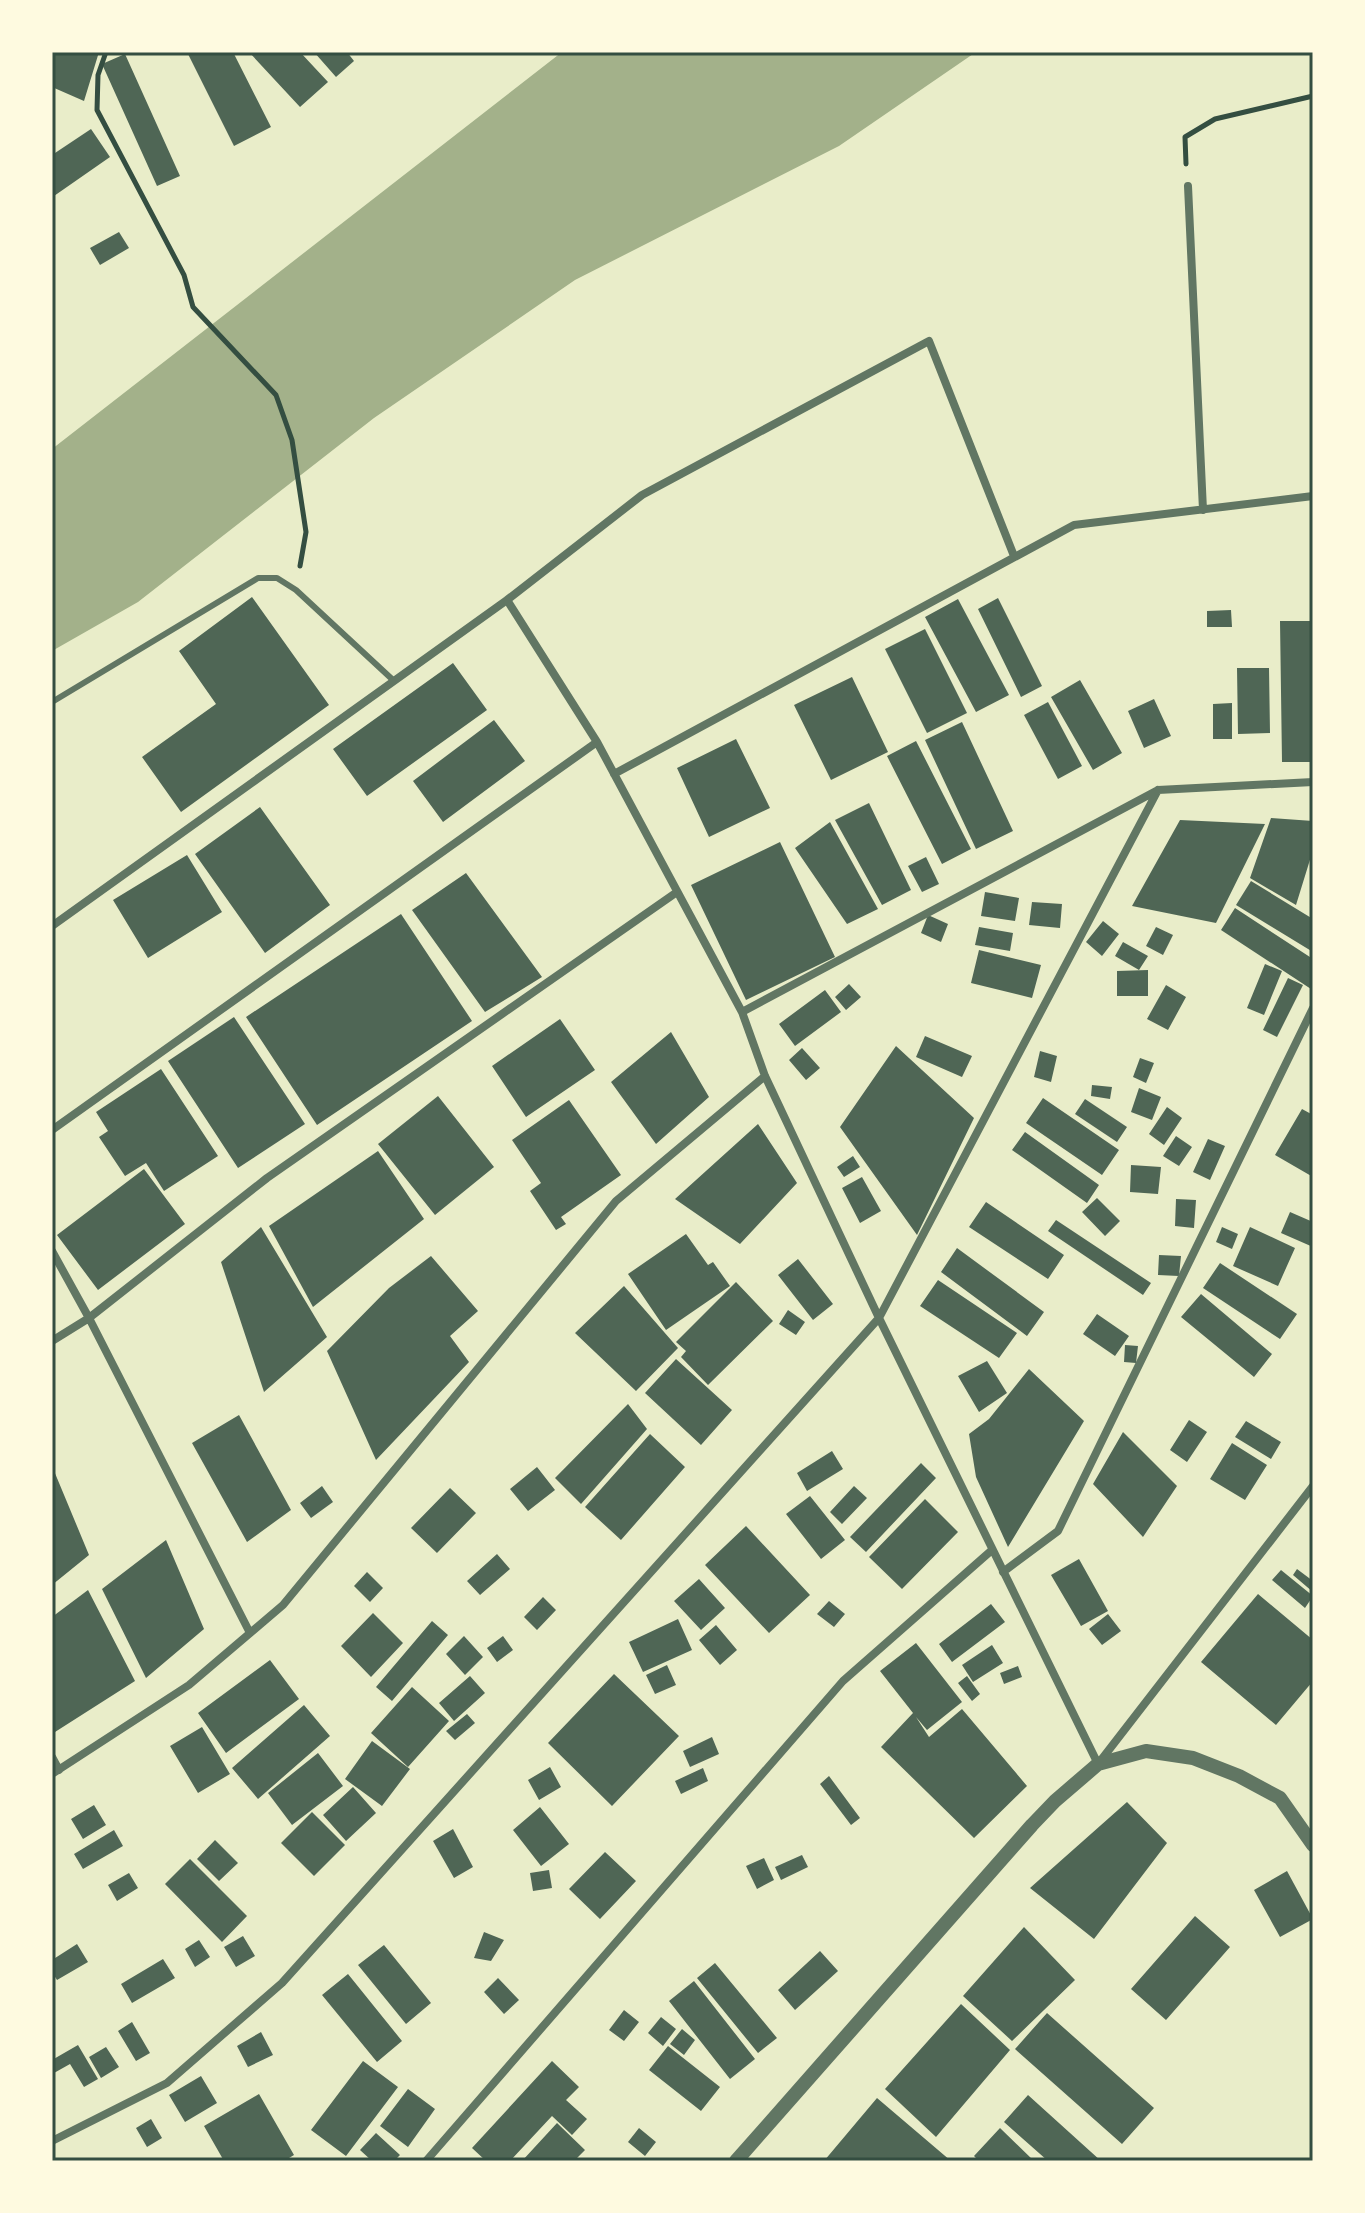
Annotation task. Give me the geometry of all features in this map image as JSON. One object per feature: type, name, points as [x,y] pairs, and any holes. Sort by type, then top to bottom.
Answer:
[{"type":"street","points":[[1188,186],[1203,510]]},
{"type":"street","points":[[52,926],[507,600],[642,495],[929,341],[1014,556]]},
{"type":"street","points":[[614,774],[1074,525],[1313,496]]},
{"type":"street","points":[[507,600],[597,742],[742,1012],[765,1076],[879,1318],[1098,1764]]},
{"type":"street","points":[[52,1130],[597,742]]},
{"type":"street","points":[[742,1012],[1158,790],[1313,782]]},
{"type":"street","points":[[52,2141],[167,2083],[282,1983],[879,1318],[1158,790]]},
{"type":"street","points":[[52,1341],[89,1318],[267,1178],[677,892]]},
{"type":"street","points":[[1003,1572],[1058,1531],[1313,1008]]},
{"type":"street","points":[[52,1757],[55,1772],[189,1685],[283,1605],[616,1201],[765,1076]]},
{"type":"street","points":[[52,1251],[250,1633]]},
{"type":"street","points":[[736,2161],[1032,1825],[1098,1764],[1313,1486]]},
{"type":"street","points":[[426,2161],[843,1681],[992,1550]]},
{"type":"street","points":[[1098,1764],[1146,1751],[1193,1758],[1239,1776],[1280,1798],[1313,1845]]},
{"type":"lane","points":[[52,702],[258,578],[277,578],[296,590],[393,680]]},
{"type":"path","points":[[106,52],[98,75],[97,110],[184,275],[193,307],[276,395],[292,440],[306,532],[296,590]]},
{"type":"path","points":[[1188,186],[1185,137],[1215,119],[1313,96]]},
{"type":"shaded area","points":[[562,52],[976,52],[839,146],[575,280],[374,418],[138,602],[52,651],[52,449]]},
{"type":"building","points":[[52,52],[99,52],[84,101],[52,87]]},
{"type":"building","points":[[187,52],[233,52],[271,127],[234,146]]},
{"type":"building","points":[[249,52],[300,52],[328,82],[300,107]]},
{"type":"building","points":[[314,52],[347,52],[354,61],[336,77]]},
{"type":"building","points":[[125,54],[180,176],[157,186],[102,64]]},
{"type":"building","points":[[91,129],[110,157],[54,196],[52,155]]},
{"type":"building","points":[[119,232],[129,248],[100,265],[90,248]]},
{"type":"building","points":[[252,597],[329,705],[181,812],[142,757],[216,704],[179,651]]},
{"type":"building","points":[[998,598],[1042,686],[1021,697],[978,609]]},
{"type":"building","points":[[958,599],[1009,695],[976,712],[925,617]]},
{"type":"building","points":[[1231,610],[1232,627],[1207,627],[1207,611]]},
{"type":"building","points":[[1280,621],[1313,621],[1313,762],[1282,762]]},
{"type":"building","points":[[925,629],[967,713],[927,733],[885,649]]},
{"type":"building","points":[[453,663],[487,710],[367,796],[333,749]]},
{"type":"building","points":[[1237,668],[1269,668],[1270,733],[1238,734]]},
{"type":"building","points":[[852,677],[888,752],[831,780],[794,705]]},
{"type":"building","points":[[1080,680],[1122,753],[1093,770],[1051,697]]},
{"type":"building","points":[[1154,699],[1171,736],[1144,748],[1128,711]]},
{"type":"building","points":[[1048,702],[1082,766],[1058,779],[1024,715]]},
{"type":"building","points":[[1232,703],[1232,739],[1213,739],[1213,704]]},
{"type":"building","points":[[494,720],[525,761],[443,822],[413,781]]},
{"type":"building","points":[[962,722],[1013,831],[976,849],[925,740]]},
{"type":"building","points":[[736,739],[770,808],[709,837],[677,768]]},
{"type":"building","points":[[916,741],[971,849],[942,864],[887,756]]},
{"type":"building","points":[[869,803],[911,890],[882,905],[835,820]]},
{"type":"building","points":[[260,807],[330,905],[265,953],[195,854]]},
{"type":"building","points":[[1271,818],[1313,821],[1313,850],[1296,905],[1250,878]]},
{"type":"building","points":[[1180,820],[1265,824],[1216,923],[1132,906]]},
{"type":"building","points":[[830,822],[878,909],[847,924],[795,848]]},
{"type":"building","points":[[780,842],[835,957],[746,1000],[691,885]]},
{"type":"building","points":[[187,855],[222,912],[148,958],[113,900]]},
{"type":"building","points":[[926,857],[939,884],[922,892],[908,866]]},
{"type":"building","points":[[466,873],[542,977],[485,1012],[412,910]]},
{"type":"building","points":[[1251,881],[1313,919],[1313,952],[1236,905]]},
{"type":"building","points":[[985,892],[1019,898],[1015,921],[981,916]]},
{"type":"building","points":[[1032,902],[1062,904],[1060,928],[1029,925]]},
{"type":"building","points":[[1235,908],[1313,959],[1311,989],[1221,930]]},
{"type":"building","points":[[401,914],[472,1021],[317,1125],[246,1017]]},
{"type":"building","points":[[928,915],[948,924],[941,942],[921,933]]},
{"type":"building","points":[[1103,921],[1119,934],[1102,956],[1086,942]]},
{"type":"building","points":[[979,927],[1013,933],[1010,951],[975,945]]},
{"type":"building","points":[[1156,927],[1173,935],[1163,955],[1146,946]]},
{"type":"building","points":[[1123,942],[1148,956],[1139,970],[1115,956]]},
{"type":"building","points":[[979,950],[1041,965],[1032,998],[971,983]]},
{"type":"building","points":[[1265,964],[1282,971],[1264,1015],[1247,1008]]},
{"type":"building","points":[[1148,970],[1148,996],[1117,996],[1117,971]]},
{"type":"building","points":[[1288,978],[1303,985],[1277,1037],[1263,1030]]},
{"type":"building","points":[[849,984],[861,997],[846,1010],[835,997]]},
{"type":"building","points":[[1166,985],[1186,997],[1168,1030],[1147,1019]]},
{"type":"building","points":[[825,990],[841,1012],[795,1046],[779,1024]]},
{"type":"building","points":[[234,1017],[305,1124],[238,1168],[168,1061]]},
{"type":"building","points":[[560,1019],[595,1070],[526,1117],[492,1066]]},
{"type":"building","points":[[671,1032],[709,1097],[656,1144],[611,1082]]},
{"type":"building","points":[[925,1036],[972,1056],[962,1077],[916,1057]]},
{"type":"building","points":[[896,1046],[974,1118],[917,1235],[840,1127]]},
{"type":"building","points":[[802,1048],[820,1068],[806,1080],[789,1060]]},
{"type":"building","points":[[1040,1051],[1057,1056],[1051,1082],[1034,1077]]},
{"type":"building","points":[[1140,1058],[1154,1063],[1146,1083],[1133,1077]]},
{"type":"building","points":[[161,1069],[218,1156],[164,1191],[146,1163],[125,1176],[99,1137],[108,1131],[96,1112]]},
{"type":"building","points":[[1092,1085],[1112,1087],[1110,1099],[1091,1096]]},
{"type":"building","points":[[1139,1088],[1161,1097],[1152,1120],[1131,1112]]},
{"type":"building","points":[[438,1096],[494,1167],[435,1215],[378,1144]]},
{"type":"building","points":[[1043,1098],[1119,1150],[1102,1175],[1026,1123]]},
{"type":"building","points":[[1085,1099],[1127,1127],[1117,1142],[1075,1114]]},
{"type":"building","points":[[569,1100],[621,1175],[561,1217],[566,1224],[556,1230],[530,1191],[541,1183],[512,1140]]},
{"type":"building","points":[[1167,1107],[1182,1118],[1164,1145],[1149,1134]]},
{"type":"building","points":[[1302,1109],[1313,1115],[1313,1177],[1275,1155]]},
{"type":"building","points":[[758,1124],[797,1183],[740,1244],[675,1199]]},
{"type":"building","points":[[1025,1132],[1099,1185],[1087,1203],[1012,1150]]},
{"type":"building","points":[[1176,1136],[1192,1147],[1179,1166],[1163,1156]]},
{"type":"building","points":[[1208,1139],[1225,1146],[1210,1180],[1193,1172]]},
{"type":"building","points":[[378,1151],[424,1219],[313,1307],[269,1226]]},
{"type":"building","points":[[853,1156],[860,1167],[844,1177],[837,1167]]},
{"type":"building","points":[[1131,1165],[1161,1167],[1158,1194],[1130,1192]]},
{"type":"building","points":[[144,1169],[185,1224],[98,1290],[57,1235]]},
{"type":"building","points":[[862,1177],[881,1211],[860,1223],[842,1188]]},
{"type":"building","points":[[1097,1198],[1120,1221],[1105,1236],[1082,1212]]},
{"type":"building","points":[[1176,1199],[1196,1200],[1194,1228],[1175,1226]]},
{"type":"building","points":[[986,1202],[1064,1255],[1048,1279],[969,1227]]},
{"type":"building","points":[[1290,1212],[1313,1222],[1313,1247],[1281,1233]]},
{"type":"building","points":[[1056,1220],[1151,1283],[1143,1295],[1048,1231]]},
{"type":"building","points":[[261,1227],[327,1337],[264,1392],[221,1262]]},
{"type":"building","points":[[1222,1227],[1238,1234],[1232,1249],[1216,1242]]},
{"type":"building","points":[[1250,1227],[1295,1248],[1278,1286],[1233,1266]]},
{"type":"building","points":[[686,1234],[708,1265],[713,1262],[730,1286],[666,1330],[628,1274]]},
{"type":"building","points":[[957,1248],[1044,1312],[1027,1336],[941,1272]]},
{"type":"building","points":[[1159,1255],[1181,1256],[1179,1276],[1158,1275]]},
{"type":"building","points":[[431,1256],[478,1311],[450,1336],[469,1362],[376,1460],[327,1351],[389,1288]]},
{"type":"building","points":[[798,1259],[833,1304],[813,1320],[778,1275]]},
{"type":"building","points":[[1220,1263],[1297,1314],[1280,1339],[1203,1288]]},
{"type":"building","points":[[938,1280],[1017,1333],[999,1358],[920,1306]]},
{"type":"building","points":[[736,1282],[773,1321],[708,1385],[681,1357],[686,1351],[676,1342]]},
{"type":"building","points":[[624,1286],[678,1348],[636,1391],[575,1333]]},
{"type":"building","points":[[1201,1294],[1272,1354],[1254,1377],[1181,1317]]},
{"type":"building","points":[[788,1310],[805,1322],[796,1335],[779,1324]]},
{"type":"building","points":[[1097,1314],[1129,1336],[1115,1356],[1083,1334]]},
{"type":"building","points":[[1125,1345],[1138,1346],[1136,1363],[1124,1362]]},
{"type":"building","points":[[676,1359],[732,1410],[701,1445],[645,1393]]},
{"type":"building","points":[[987,1361],[1007,1393],[979,1412],[958,1376]]},
{"type":"building","points":[[1029,1369],[1084,1421],[1008,1547],[976,1477],[969,1434],[989,1419]]},
{"type":"building","points":[[628,1404],[647,1429],[581,1504],[555,1478]]},
{"type":"building","points":[[239,1415],[291,1510],[247,1542],[192,1443]]},
{"type":"building","points":[[1189,1420],[1207,1432],[1187,1462],[1170,1450]]},
{"type":"building","points":[[1246,1421],[1281,1442],[1271,1459],[1235,1437]]},
{"type":"building","points":[[1123,1432],[1177,1486],[1143,1537],[1093,1484]]},
{"type":"building","points":[[650,1434],[685,1467],[621,1540],[585,1507]]},
{"type":"building","points":[[1232,1443],[1267,1465],[1245,1500],[1210,1479]]},
{"type":"building","points":[[832,1451],[843,1469],[807,1491],[797,1473]]},
{"type":"building","points":[[921,1463],[936,1478],[866,1552],[850,1537]]},
{"type":"building","points":[[52,1466],[89,1555],[52,1585]]},
{"type":"building","points":[[537,1467],[555,1490],[528,1511],[510,1489]]},
{"type":"building","points":[[322,1486],[333,1502],[311,1518],[300,1503]]},
{"type":"building","points":[[854,1486],[867,1498],[842,1524],[830,1512]]},
{"type":"building","points":[[450,1488],[476,1513],[437,1553],[411,1528]]},
{"type":"building","points":[[810,1496],[845,1540],[821,1559],[786,1514]]},
{"type":"building","points":[[925,1499],[958,1532],[902,1589],[869,1557]]},
{"type":"building","points":[[746,1526],[810,1595],[769,1633],[705,1565]]},
{"type":"building","points":[[166,1540],[204,1629],[146,1678],[102,1589]]},
{"type":"building","points":[[497,1554],[510,1569],[480,1595],[467,1581]]},
{"type":"building","points":[[1079,1559],[1108,1611],[1081,1626],[1051,1575]]},
{"type":"building","points":[[1297,1569],[1313,1581],[1313,1592],[1293,1575]]},
{"type":"building","points":[[1281,1570],[1313,1596],[1305,1608],[1272,1580]]},
{"type":"building","points":[[367,1572],[383,1588],[370,1602],[354,1586]]},
{"type":"building","points":[[699,1579],[725,1608],[701,1630],[674,1601]]},
{"type":"building","points":[[88,1590],[135,1681],[55,1732],[52,1726],[52,1617]]},
{"type":"building","points":[[1258,1594],[1313,1640],[1313,1681],[1276,1725],[1201,1662]]},
{"type":"building","points":[[543,1597],[556,1610],[537,1630],[524,1617]]},
{"type":"building","points":[[829,1601],[845,1614],[834,1627],[817,1614]]},
{"type":"building","points":[[991,1604],[1005,1622],[952,1662],[939,1644]]},
{"type":"building","points":[[373,1613],[403,1643],[371,1677],[341,1646]]},
{"type":"building","points":[[1108,1614],[1121,1631],[1102,1645],[1089,1629]]},
{"type":"building","points":[[678,1619],[692,1650],[643,1672],[629,1642]]},
{"type":"building","points":[[432,1621],[448,1635],[392,1701],[376,1687]]},
{"type":"building","points":[[716,1625],[737,1650],[720,1665],[699,1640]]},
{"type":"building","points":[[464,1636],[483,1657],[465,1675],[446,1654]]},
{"type":"building","points":[[503,1636],[513,1650],[497,1662],[487,1648]]},
{"type":"building","points":[[916,1643],[962,1702],[927,1730],[916,1717],[929,1737],[962,1709],[1027,1786],[974,1838],[881,1747],[913,1713],[880,1671]]},
{"type":"building","points":[[992,1645],[1003,1663],[973,1682],[962,1665]]},
{"type":"building","points":[[270,1660],[299,1699],[226,1753],[198,1713]]},
{"type":"building","points":[[667,1665],[676,1685],[655,1694],[646,1675]]},
{"type":"building","points":[[1018,1666],[1022,1677],[1004,1684],[1000,1673]]},
{"type":"building","points":[[614,1674],[679,1736],[612,1806],[548,1743]]},
{"type":"building","points":[[470,1676],[485,1693],[454,1721],[439,1703]]},
{"type":"building","points":[[967,1676],[980,1694],[972,1701],[958,1683]]},
{"type":"building","points":[[412,1687],[449,1721],[408,1767],[371,1733]]},
{"type":"building","points":[[304,1705],[330,1736],[258,1799],[232,1768]]},
{"type":"building","points":[[467,1714],[475,1723],[455,1740],[446,1731]]},
{"type":"building","points":[[202,1727],[230,1774],[198,1793],[170,1746]]},
{"type":"building","points":[[712,1737],[719,1754],[690,1767],[683,1751]]},
{"type":"building","points":[[372,1741],[410,1769],[382,1806],[345,1779]]},
{"type":"building","points":[[318,1753],[343,1786],[292,1825],[268,1793]]},
{"type":"building","points":[[550,1767],[561,1787],[539,1800],[528,1780]]},
{"type":"building","points":[[703,1768],[708,1781],[681,1794],[675,1781]]},
{"type":"building","points":[[829,1776],[860,1818],[851,1825],[820,1784]]},
{"type":"building","points":[[353,1787],[376,1813],[346,1841],[323,1815]]},
{"type":"building","points":[[1127,1802],[1167,1843],[1094,1939],[1030,1888]]},
{"type":"building","points":[[94,1805],[106,1825],[83,1839],[71,1819]]},
{"type":"building","points":[[540,1807],[569,1844],[541,1866],[513,1830]]},
{"type":"building","points":[[312,1812],[345,1845],[314,1876],[281,1843]]},
{"type":"building","points":[[453,1829],[473,1867],[454,1878],[433,1841]]},
{"type":"building","points":[[114,1830],[123,1846],[83,1869],[74,1854]]},
{"type":"building","points":[[215,1840],[238,1863],[219,1881],[197,1859]]},
{"type":"building","points":[[605,1852],[636,1881],[600,1919],[569,1889]]},
{"type":"building","points":[[802,1855],[808,1867],[781,1880],[775,1867]]},
{"type":"building","points":[[764,1858],[774,1880],[757,1889],[746,1866]]},
{"type":"building","points":[[190,1859],[247,1916],[222,1942],[165,1884]]},
{"type":"building","points":[[549,1870],[552,1888],[533,1891],[530,1873]]},
{"type":"building","points":[[1287,1871],[1313,1919],[1280,1937],[1254,1890]]},
{"type":"building","points":[[129,1873],[138,1888],[117,1901],[108,1885]]},
{"type":"building","points":[[1195,1916],[1230,1947],[1166,2020],[1131,1989]]},
{"type":"building","points":[[1024,1927],[1075,1980],[1012,2041],[963,1996]]},
{"type":"building","points":[[484,1932],[504,1940],[491,1961],[474,1958]]},
{"type":"building","points":[[243,1936],[255,1956],[236,1967],[224,1947]]},
{"type":"building","points":[[199,1940],[210,1957],[195,1967],[185,1949]]},
{"type":"building","points":[[77,1944],[88,1962],[57,1980],[52,1972],[52,1960]]},
{"type":"building","points":[[384,1945],[431,2003],[406,2024],[358,1965]]},
{"type":"building","points":[[820,1951],[838,1971],[795,2010],[778,1990]]},
{"type":"building","points":[[163,1959],[175,1978],[132,2003],[121,1984]]},
{"type":"building","points":[[715,1963],[777,2038],[758,2053],[697,1978]]},
{"type":"building","points":[[348,1974],[402,2041],[377,2062],[322,1995]]},
{"type":"building","points":[[498,1978],[519,2000],[504,2014],[484,1992]]},
{"type":"building","points":[[694,1981],[755,2059],[730,2079],[669,2001]]},
{"type":"building","points":[[961,2004],[1010,2050],[936,2137],[885,2089]]},
{"type":"building","points":[[624,2010],[639,2022],[624,2041],[609,2030]]},
{"type":"building","points":[[1047,2013],[1154,2108],[1122,2144],[1015,2049]]},
{"type":"building","points":[[661,2017],[676,2029],[663,2046],[648,2033]]},
{"type":"building","points":[[132,2022],[150,2053],[136,2061],[118,2031]]},
{"type":"building","points":[[682,2029],[695,2040],[684,2055],[670,2044]]},
{"type":"building","points":[[261,2032],[273,2055],[248,2067],[237,2046]]},
{"type":"building","points":[[78,2045],[98,2079],[84,2087],[70,2064],[54,2073],[52,2070],[52,2060]]},
{"type":"building","points":[[668,2046],[720,2087],[701,2111],[649,2070]]},
{"type":"building","points":[[106,2047],[119,2067],[101,2078],[89,2057]]},
{"type":"building","points":[[363,2061],[398,2087],[346,2156],[311,2130]]},
{"type":"building","points":[[552,2061],[579,2087],[566,2100],[587,2119],[572,2135],[552,2116],[510,2161],[486,2161],[472,2148]]},
{"type":"building","points":[[201,2076],[217,2103],[185,2122],[169,2095]]},
{"type":"building","points":[[408,2089],[435,2109],[408,2147],[380,2126]]},
{"type":"building","points":[[259,2094],[294,2155],[284,2161],[224,2161],[204,2126]]},
{"type":"building","points":[[1028,2095],[1101,2161],[1048,2161],[1004,2122]]},
{"type":"building","points":[[877,2098],[951,2161],[824,2161]]},
{"type":"building","points":[[151,2119],[162,2138],[147,2147],[136,2128]]},
{"type":"building","points":[[557,2123],[585,2150],[574,2161],[522,2161]]},
{"type":"building","points":[[639,2128],[656,2142],[645,2156],[628,2142]]},
{"type":"building","points":[[1000,2128],[1034,2161],[979,2161],[974,2156]]},
{"type":"building","points":[[376,2133],[400,2155],[394,2161],[372,2161],[360,2150]]}]
